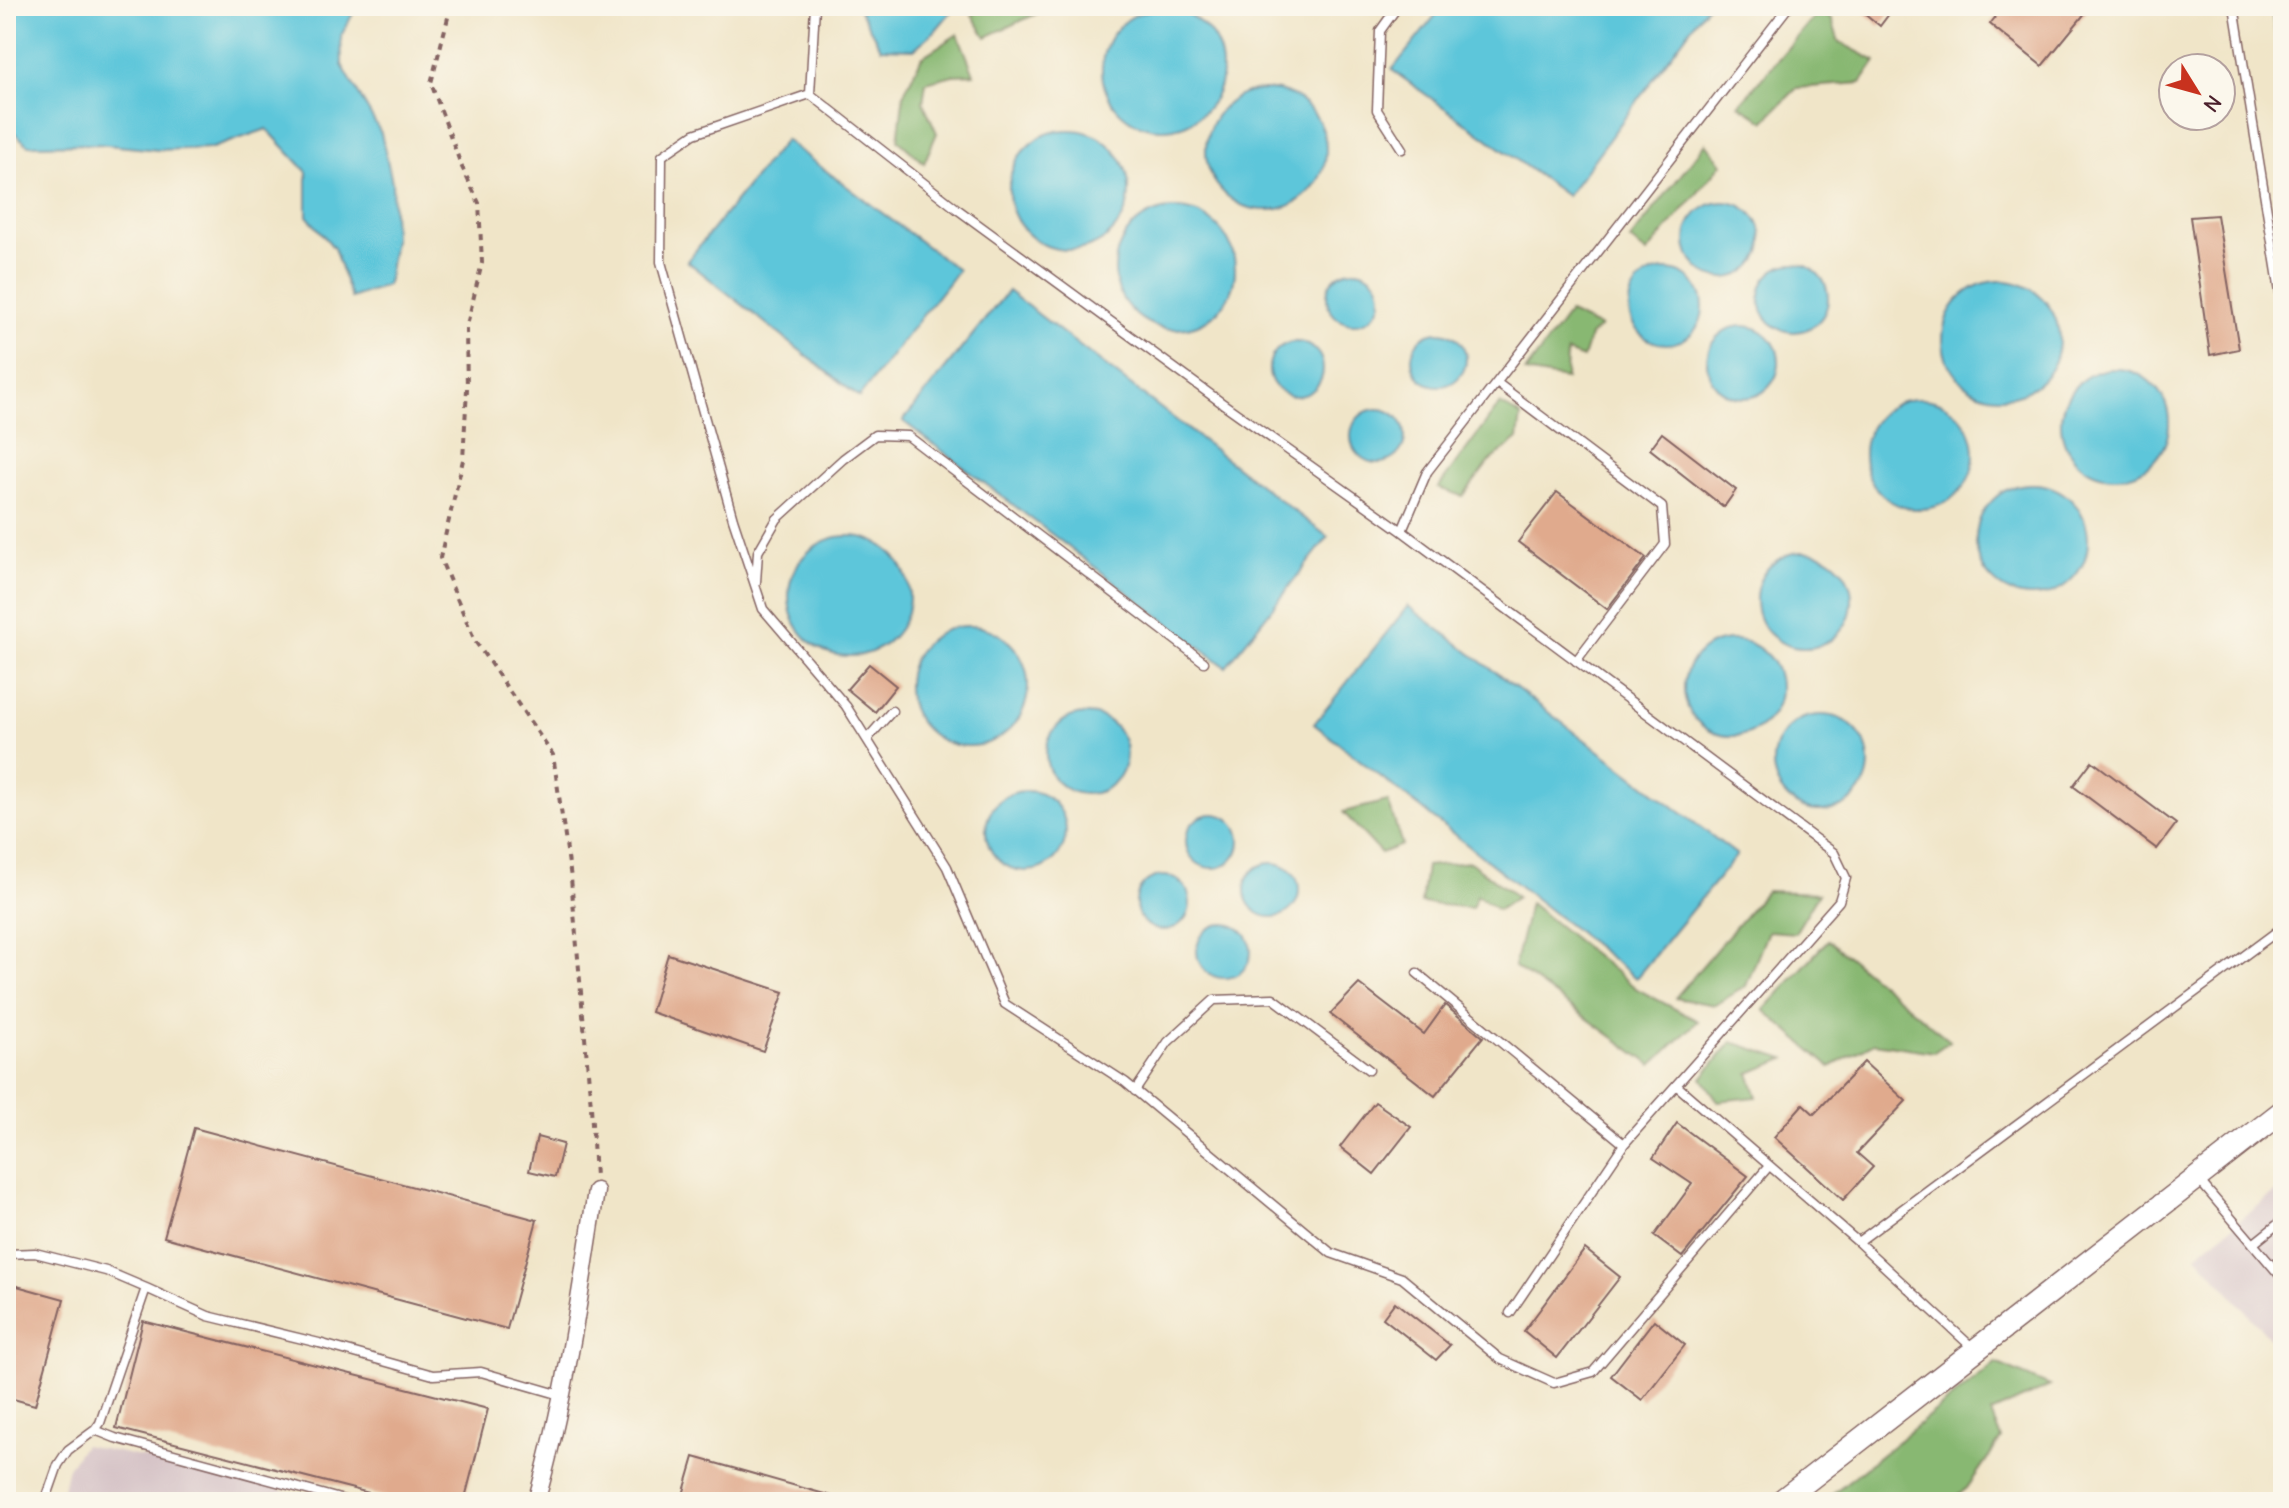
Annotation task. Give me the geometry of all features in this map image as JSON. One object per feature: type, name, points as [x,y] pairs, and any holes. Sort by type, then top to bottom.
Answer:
[{"type":"street","points":[[1780,1502],[2283,1111]]},
{"type":"street","points":[[536,1502],[561,1395],[596,1191]]},
{"type":"lane","points":[[810,94],[815,6]]},
{"type":"lane","points":[[1398,6],[1380,31],[1377,110],[1402,149]]},
{"type":"lane","points":[[1402,531],[1427,472],[1789,6]]},
{"type":"lane","points":[[2234,6],[2283,310]]},
{"type":"lane","points":[[810,94],[969,218],[1402,531],[1834,853],[1846,878],[1839,901],[1624,1144],[1510,1313]]},
{"type":"lane","points":[[810,94],[694,134],[662,156],[661,262],[733,519],[763,609],[846,706],[947,867],[1005,1004],[1135,1091],[1331,1253],[1402,1278],[1500,1359],[1554,1383],[1593,1372],[1769,1166]]},
{"type":"lane","points":[[1497,383],[1662,507],[1665,544],[1576,661]]},
{"type":"lane","points":[[756,587],[758,552],[777,519],[843,459],[875,435],[908,436],[1204,662]]},
{"type":"lane","points":[[867,739],[892,711]]},
{"type":"lane","points":[[1858,1242],[2283,927]]},
{"type":"lane","points":[[1417,973],[1624,1144]]},
{"type":"lane","points":[[1135,1091],[1168,1042],[1214,1000],[1273,998],[1369,1070]]},
{"type":"lane","points":[[1676,1085],[1858,1242],[1975,1351]]},
{"type":"lane","points":[[2197,1178],[2283,1279]]},
{"type":"lane","points":[[2253,1244],[2283,1220]]},
{"type":"lane","points":[[6,1254],[35,1253],[106,1271],[208,1316],[433,1375],[481,1372],[561,1395]]},
{"type":"lane","points":[[45,1502],[58,1465],[68,1450],[100,1423],[146,1288]]},
{"type":"lane","points":[[95,1430],[351,1502]]},
{"type":"path","points":[[451,6],[431,83],[461,165],[479,203],[482,263],[466,329],[463,460],[440,558],[475,641],[553,755],[571,878],[596,1191]]},
{"type":"shaded area","points":[[2283,1186],[2283,1353],[2196,1255]]},
{"type":"shaded area","points":[[84,1445],[222,1474],[325,1502],[60,1502],[68,1467]]},
{"type":"green space","points":[[987,6],[1053,6],[986,37],[972,15]]},
{"type":"green space","points":[[1820,10],[1832,20],[1839,42],[1876,61],[1861,83],[1797,88],[1764,121],[1739,105]]},
{"type":"green space","points":[[958,34],[974,74],[953,75],[926,82],[923,102],[937,133],[924,163],[898,140],[904,93],[922,57]]},
{"type":"green space","points":[[1706,143],[1722,164],[1647,253],[1630,240]]},
{"type":"green space","points":[[1569,313],[1600,327],[1590,336],[1583,358],[1567,352],[1566,379],[1525,372]]},
{"type":"green space","points":[[1500,404],[1521,416],[1518,439],[1488,463],[1463,496],[1438,488]]},
{"type":"green space","points":[[1388,801],[1402,845],[1381,853],[1343,812]]},
{"type":"green space","points":[[1470,862],[1517,897],[1498,910],[1477,895],[1472,908],[1421,903],[1426,866]]},
{"type":"green space","points":[[1766,891],[1819,893],[1795,933],[1768,931],[1746,986],[1715,1005],[1675,998]]},
{"type":"green space","points":[[1530,903],[1637,989],[1698,1021],[1652,1065],[1514,966]]},
{"type":"green space","points":[[1828,940],[1950,1041],[1934,1052],[1874,1043],[1830,1067],[1764,1010]]},
{"type":"green space","points":[[1732,1042],[1785,1059],[1749,1073],[1757,1097],[1718,1101],[1702,1078]]},
{"type":"green space","points":[[1996,1363],[2050,1386],[1991,1413],[2001,1439],[1967,1488],[1950,1502],[1822,1502]]},
{"type":"water","points":[[6,6],[357,6],[341,36],[342,65],[381,133],[392,182],[394,240],[387,285],[351,298],[334,248],[307,216],[307,172],[267,129],[212,148],[158,150],[97,144],[28,145],[6,125]]},
{"type":"water","points":[[857,6],[956,6],[935,31],[914,49],[881,48]]},
{"type":"water","points":[[1443,6],[1707,6],[1567,196],[1392,70]]},
{"type":"water","points":[[2271,6],[2283,6],[2283,78]]},
{"type":"water","points":[[1162,9],[1185,13],[1205,26],[1218,46],[1222,69],[1218,92],[1205,112],[1185,125],[1162,129],[1139,125],[1119,112],[1106,92],[1102,69],[1106,46],[1119,26],[1139,13]]},
{"type":"water","points":[[1266,90],[1289,94],[1309,107],[1322,127],[1326,150],[1322,173],[1309,193],[1289,206],[1266,210],[1243,206],[1223,193],[1210,173],[1206,150],[1210,127],[1223,107],[1243,94]]},
{"type":"water","points":[[1069,130],[1092,134],[1112,147],[1125,167],[1129,190],[1125,213],[1112,233],[1092,246],[1069,250],[1046,246],[1026,233],[1013,213],[1009,190],[1013,167],[1026,147],[1046,134]]},
{"type":"water","points":[[785,140],[958,270],[859,397],[687,261]]},
{"type":"water","points":[[1717,202],[1731,202],[1745,208],[1756,219],[1762,240],[1759,255],[1751,267],[1731,278],[1717,278],[1703,272],[1692,261],[1686,247],[1686,233],[1692,219],[1703,208]]},
{"type":"water","points":[[1175,209],[1198,213],[1218,226],[1231,246],[1235,269],[1231,292],[1218,312],[1198,325],[1175,329],[1152,325],[1132,312],[1119,292],[1115,269],[1119,246],[1132,226],[1152,213]]},
{"type":"water","points":[[1794,264],[1818,274],[1828,298],[1818,322],[1794,332],[1770,322],[1760,298],[1770,274]]},
{"type":"water","points":[[1354,270],[1373,278],[1381,297],[1373,316],[1354,324],[1335,316],[1327,297],[1335,278]]},
{"type":"water","points":[[1666,270],[1680,273],[1692,281],[1700,293],[1703,307],[1700,321],[1692,333],[1680,341],[1666,344],[1652,341],[1640,333],[1632,321],[1629,307],[1632,293],[1640,281],[1652,273]]},
{"type":"water","points":[[2001,281],[2023,285],[2042,298],[2055,317],[2059,339],[2055,361],[2042,380],[2023,393],[2001,397],[1979,393],[1960,380],[1947,361],[1943,339],[1947,317],[1960,298],[1979,285]]},
{"type":"water","points":[[1008,291],[1328,537],[1226,667],[903,421]]},
{"type":"water","points":[[1736,326],[1750,326],[1769,336],[1779,355],[1779,369],[1769,388],[1750,398],[1736,398],[1717,388],[1707,369],[1707,355],[1717,336]]},
{"type":"water","points":[[1439,332],[1458,340],[1466,359],[1458,378],[1439,386],[1420,378],[1412,359],[1420,340]]},
{"type":"water","points":[[1296,342],[1315,350],[1323,369],[1315,388],[1296,396],[1277,388],[1269,369],[1277,350]]},
{"type":"water","points":[[2115,369],[2136,373],[2153,385],[2165,402],[2169,423],[2165,444],[2153,461],[2136,473],[2115,477],[2094,473],[2077,461],[2065,444],[2061,423],[2065,402],[2077,385],[2094,373]]},
{"type":"water","points":[[1919,399],[1940,403],[1958,415],[1970,433],[1974,454],[1970,475],[1958,493],[1940,505],[1919,509],[1898,505],[1880,493],[1868,475],[1864,454],[1868,433],[1880,415],[1898,403]]},
{"type":"water","points":[[1378,409],[1397,417],[1405,436],[1397,455],[1378,463],[1359,455],[1351,436],[1359,417]]},
{"type":"water","points":[[2032,484],[2053,489],[2071,501],[2083,519],[2088,540],[2083,561],[2071,579],[2053,591],[2032,596],[2011,591],[1993,579],[1981,561],[1976,540],[1981,519],[1993,501],[2011,489]]},
{"type":"water","points":[[849,536],[872,540],[892,553],[905,573],[909,596],[905,619],[892,639],[872,652],[849,656],[826,652],[806,639],[793,619],[789,596],[793,573],[806,553],[826,540]]},
{"type":"water","points":[[1804,552],[1823,555],[1838,566],[1849,581],[1852,600],[1849,619],[1838,634],[1823,645],[1804,648],[1785,645],[1770,634],[1759,619],[1756,600],[1759,581],[1770,566],[1785,555]]},
{"type":"water","points":[[1408,606],[1737,855],[1636,978],[1314,724]]},
{"type":"water","points":[[968,626],[991,630],[1011,643],[1024,663],[1028,686],[1024,709],[1011,729],[991,742],[968,746],[945,742],[925,729],[912,709],[908,686],[912,663],[925,643],[945,630]]},
{"type":"water","points":[[1732,640],[1751,643],[1766,654],[1777,669],[1780,688],[1777,707],[1766,722],[1751,733],[1732,736],[1713,733],[1698,722],[1687,707],[1684,688],[1687,669],[1698,654],[1713,643]]},
{"type":"water","points":[[1078,714],[1094,714],[1115,725],[1126,746],[1126,762],[1115,783],[1094,794],[1078,794],[1064,788],[1052,776],[1046,762],[1046,746],[1052,732],[1064,720]]},
{"type":"water","points":[[1821,715],[1840,718],[1855,729],[1866,744],[1869,763],[1866,782],[1855,797],[1840,808],[1821,811],[1802,808],[1787,797],[1776,782],[1773,763],[1776,744],[1787,729],[1802,718]]},
{"type":"water","points":[[1018,791],[1034,791],[1055,802],[1066,823],[1066,839],[1055,860],[1034,871],[1018,871],[1004,865],[992,853],[986,839],[986,823],[992,809],[1004,797]]},
{"type":"water","points":[[1213,814],[1232,822],[1240,841],[1232,860],[1213,868],[1194,860],[1186,841],[1194,822]]},
{"type":"water","points":[[1272,863],[1291,871],[1299,890],[1291,909],[1272,917],[1253,909],[1245,890],[1253,871]]},
{"type":"water","points":[[1163,876],[1182,884],[1190,903],[1182,922],[1163,930],[1144,922],[1136,903],[1144,884]]},
{"type":"water","points":[[1224,924],[1243,932],[1251,951],[1243,970],[1224,978],[1205,970],[1197,951],[1205,932]]},
{"type":"building","points":[[1856,6],[1895,6],[1880,26]]},
{"type":"building","points":[[2004,6],[2091,6],[2042,66],[1990,24]]},
{"type":"building","points":[[2217,215],[2239,349],[2210,355],[2190,217]]},
{"type":"building","points":[[1662,433],[1736,490],[1724,507],[1650,449]]},
{"type":"building","points":[[1557,492],[1646,558],[1607,609],[1518,542]]},
{"type":"building","points":[[869,664],[896,686],[875,712],[847,689]]},
{"type":"building","points":[[2092,761],[2176,824],[2157,849],[2073,786]]},
{"type":"building","points":[[668,954],[784,992],[763,1051],[651,1012]]},
{"type":"building","points":[[1359,984],[1424,1034],[1445,1005],[1483,1037],[1435,1096],[1330,1014]]},
{"type":"building","points":[[1864,1062],[1906,1101],[1857,1153],[1873,1167],[1843,1200],[1774,1137],[1803,1104],[1814,1114]]},
{"type":"building","points":[[1375,1102],[1411,1127],[1374,1174],[1340,1147]]},
{"type":"building","points":[[1677,1123],[1748,1176],[1682,1257],[1654,1236],[1692,1184],[1653,1158]]},
{"type":"building","points":[[194,1128],[537,1220],[507,1329],[164,1237]]},
{"type":"building","points":[[537,1137],[563,1144],[555,1177],[529,1171]]},
{"type":"building","points":[[1585,1249],[1620,1277],[1557,1358],[1524,1331]]},
{"type":"building","points":[[6,1283],[64,1299],[35,1405],[6,1397]]},
{"type":"building","points":[[1395,1302],[1450,1345],[1436,1360],[1383,1318]]},
{"type":"building","points":[[1654,1320],[1685,1345],[1642,1400],[1611,1376]]},
{"type":"building","points":[[143,1321],[488,1409],[464,1502],[404,1502],[116,1428]]},
{"type":"building","points":[[694,1457],[835,1497],[834,1502],[681,1502]]}]
